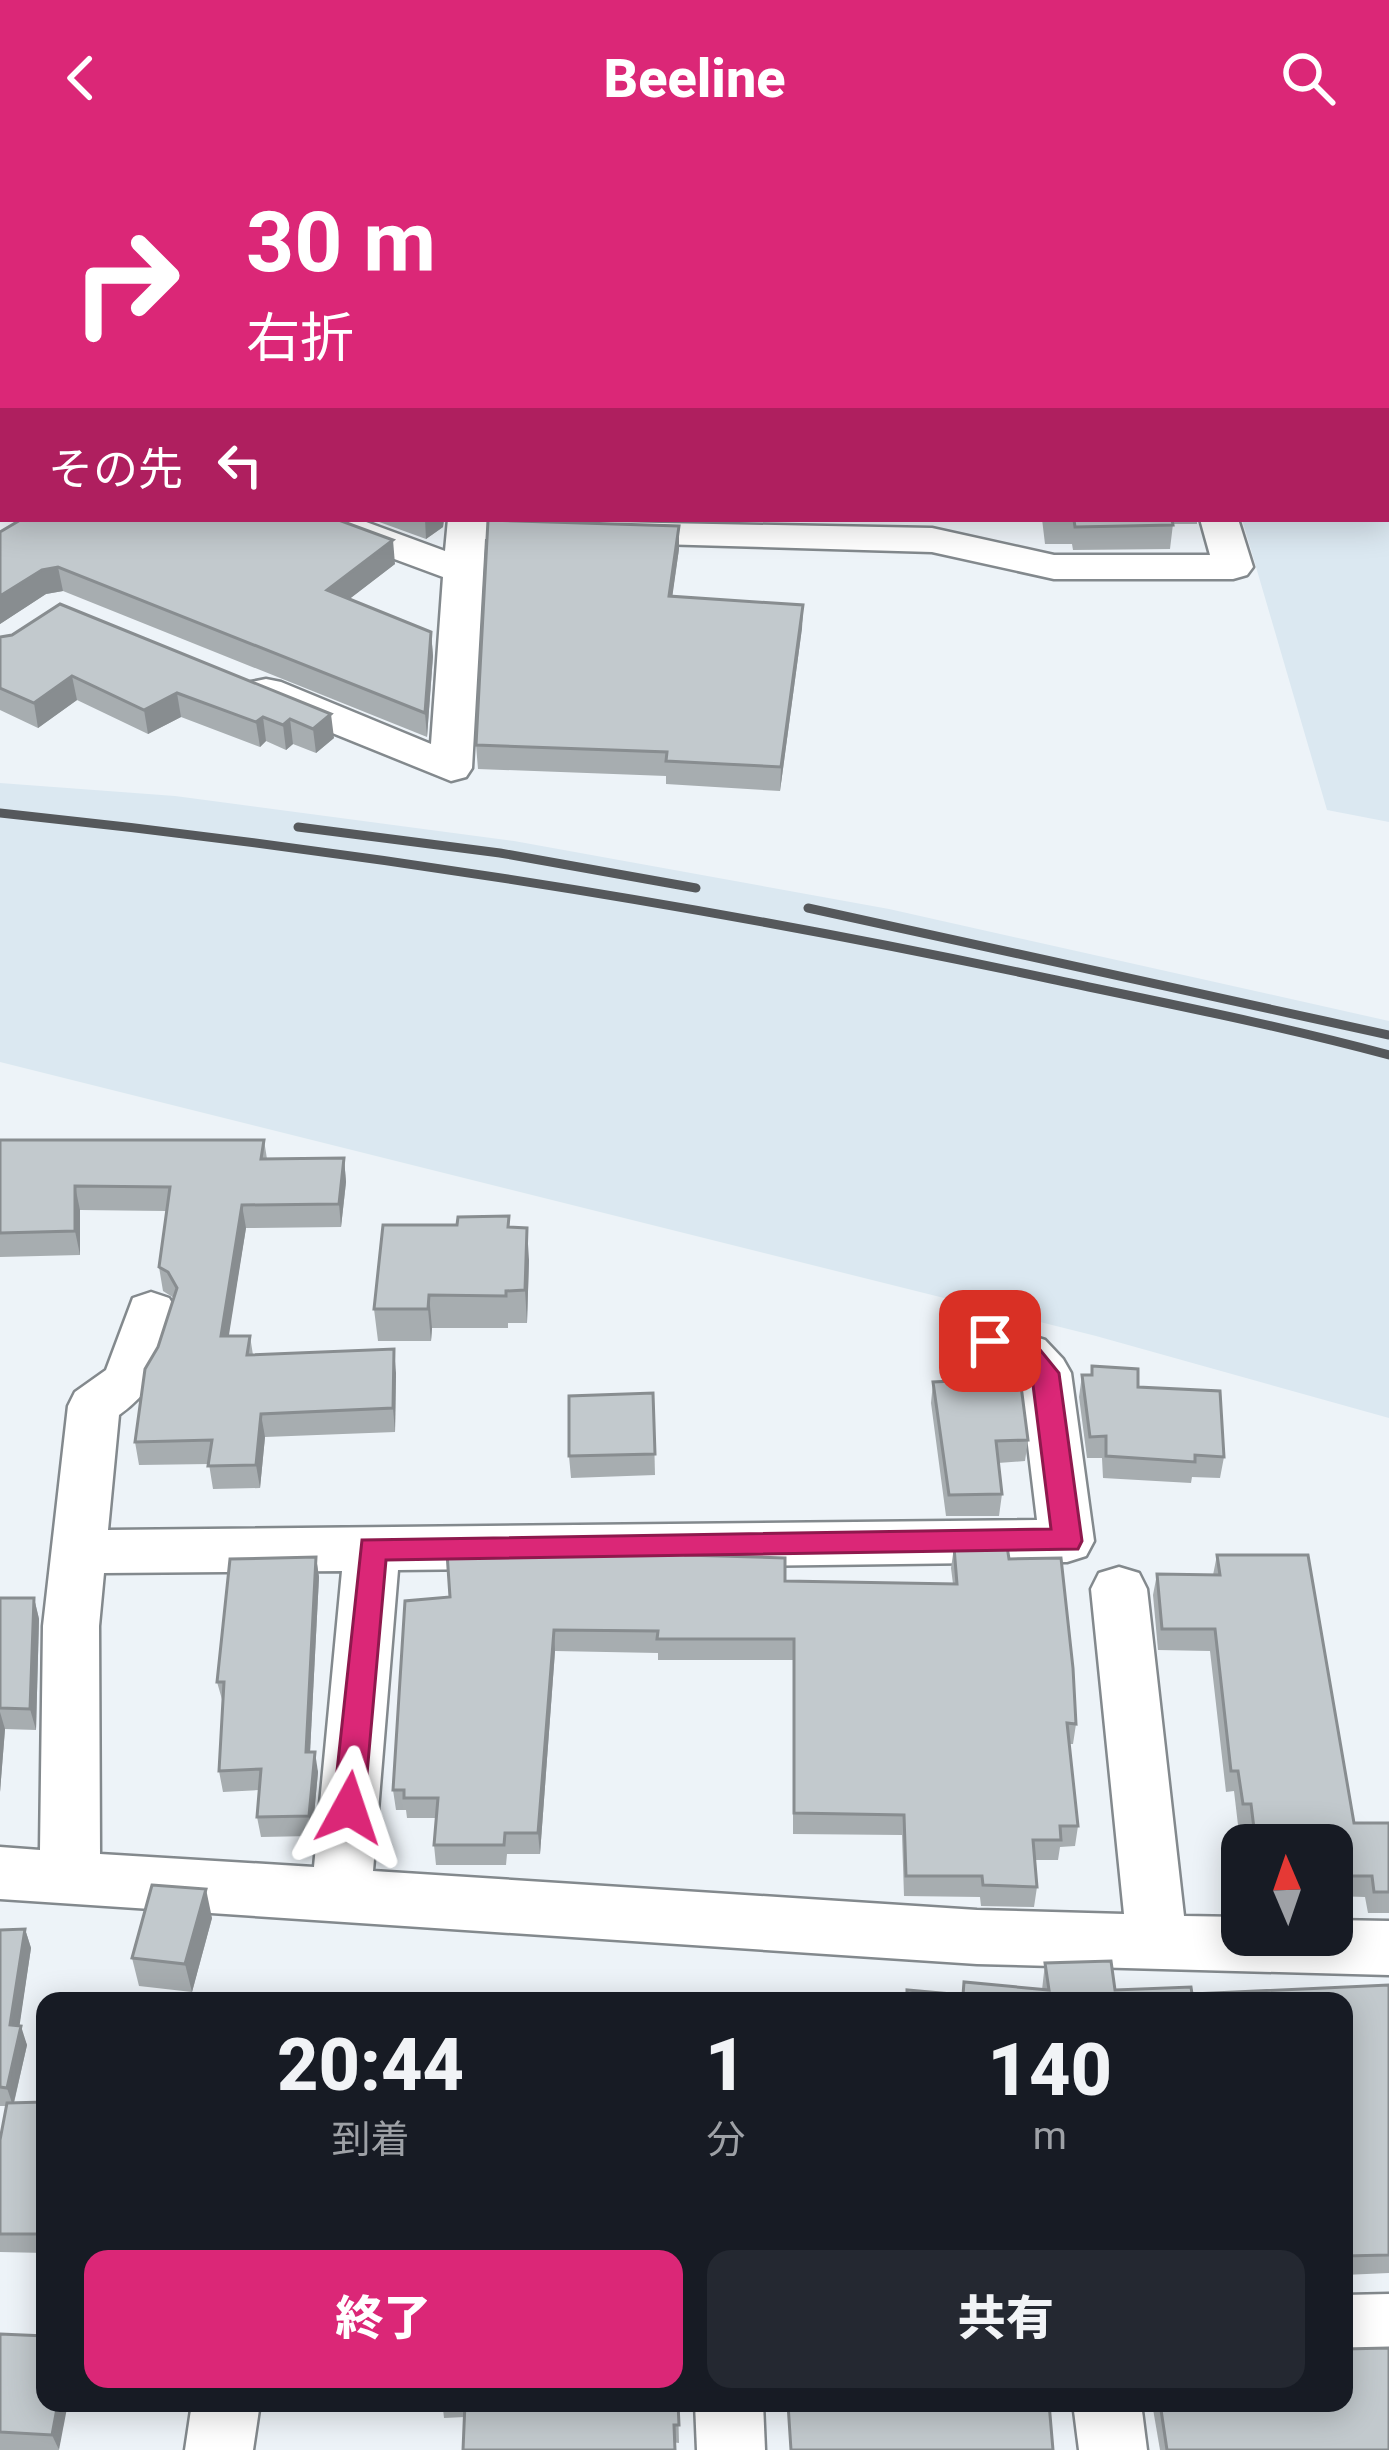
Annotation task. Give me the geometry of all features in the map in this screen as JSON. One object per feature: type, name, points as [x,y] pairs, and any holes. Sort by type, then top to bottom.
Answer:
[{"type":"street","points":[[330,522],[463,572]]},
{"type":"street","points":[[234,678],[451,768],[466,523],[932,541],[1054,567],[1233,567],[1220,522]]},
{"type":"street","points":[[70,1875],[71,1626],[94,1406],[130,1381],[151,1311]]},
{"type":"street","points":[[78,1552],[1067,1541],[1045,1373],[1027,1354],[990,1341]]},
{"type":"street","points":[[341,1895],[372,1549]]},
{"type":"street","points":[[1119,1589],[1157,1942]]},
{"type":"street","points":[[0,1874],[977,1937],[1389,1948]]},
{"type":"street","points":[[1353,2327],[1389,2326]]},
{"type":"street","points":[[219,2450],[225,2412]]},
{"type":"street","points":[[729,2412],[730,2450]]},
{"type":"street","points":[[1108,2412],[1113,2450]]},
{"type":"shaded area","points":[[1243,522],[1389,522],[1389,822],[1327,810]]},
{"type":"shaded area","points":[[0,783],[175,796],[514,841],[889,909],[1389,1021],[1389,1418],[1096,1336],[0,1062]]},
{"type":"building","points":[[17,522],[344,522],[393,540],[327,590],[431,632],[425,713],[58,567],[42,570],[0,596],[0,532]]},
{"type":"building","points":[[488,522],[679,526],[669,596],[803,605],[781,767],[666,761],[667,752],[476,745]]},
{"type":"building","points":[[1074,522],[1173,525],[1075,527]]},
{"type":"building","points":[[60,604],[331,714],[313,729],[290,719],[283,725],[263,717],[256,722],[177,693],[144,710],[72,676],[34,703],[0,688],[0,637],[12,635]]},
{"type":"building","points":[[0,1140],[264,1140],[261,1159],[344,1158],[339,1204],[242,1205],[221,1336],[250,1336],[247,1355],[394,1349],[393,1408],[261,1414],[256,1465],[208,1466],[212,1440],[135,1442],[145,1369],[158,1347],[177,1288],[159,1267],[170,1187],[75,1186],[75,1231],[0,1233]]},
{"type":"building","points":[[509,1216],[508,1227],[527,1228],[525,1290],[506,1291],[506,1296],[429,1295],[428,1309],[374,1309],[383,1225],[457,1225],[458,1217]]},
{"type":"building","points":[[1092,1366],[1138,1369],[1138,1387],[1220,1391],[1224,1457],[1195,1455],[1195,1462],[1106,1456],[1106,1436],[1090,1437],[1082,1375],[1092,1375]]},
{"type":"building","points":[[1020,1378],[1028,1440],[996,1441],[1002,1494],[949,1495],[933,1382]]},
{"type":"building","points":[[653,1393],[655,1454],[569,1456],[569,1396]]},
{"type":"building","points":[[1007,1546],[1009,1559],[1061,1558],[1073,1668],[1076,1724],[1067,1723],[1078,1826],[1060,1826],[1061,1840],[1033,1840],[1037,1887],[983,1885],[982,1876],[906,1876],[904,1815],[794,1813],[794,1639],[657,1639],[658,1631],[554,1630],[538,1833],[505,1833],[504,1845],[434,1845],[438,1798],[404,1798],[404,1790],[393,1790],[405,1601],[450,1597],[447,1553],[687,1550],[686,1555],[785,1558],[785,1581],[957,1584],[954,1547]]},
{"type":"building","points":[[1217,1555],[1308,1555],[1354,1823],[1389,1823],[1389,1892],[1374,1892],[1372,1876],[1353,1876],[1353,1824],[1253,1824],[1251,1804],[1243,1804],[1238,1771],[1231,1771],[1215,1629],[1162,1629],[1157,1574],[1220,1575]]},
{"type":"building","points":[[316,1557],[306,1752],[315,1752],[309,1816],[257,1817],[261,1769],[219,1771],[224,1682],[217,1682],[230,1559]]},
{"type":"building","points":[[0,1598],[34,1598],[30,1709],[0,1708]]},
{"type":"building","points":[[152,1885],[206,1889],[185,1964],[132,1958]]},
{"type":"building","points":[[25,1929],[10,2025],[21,2026],[7,2088],[0,2087],[0,1930]]},
{"type":"building","points":[[1111,1961],[1115,1990],[1191,1987],[1192,1992],[963,1992],[964,1982],[1049,1990],[1045,1963]]},
{"type":"building","points":[[1389,1985],[1389,2255],[1353,2256],[1353,1992],[1236,1992]]},
{"type":"building","points":[[36,2102],[36,2234],[0,2234],[0,2140],[7,2103]]},
{"type":"building","points":[[0,2334],[36,2336],[36,2412],[56,2412],[52,2435],[0,2432]]},
{"type":"building","points":[[1389,2348],[1389,2450],[1167,2450],[1161,2412],[1353,2412],[1353,2349]]},
{"type":"building","points":[[465,2412],[678,2412],[675,2450],[463,2450]]},
{"type":"building","points":[[789,2412],[1050,2412],[1053,2450],[791,2450]]},
{"type":"railway","points":[[0,813],[397,862],[659,904],[921,952],[1389,1055]]},
{"type":"railway","points":[[298,827],[500,853],[696,888]]},
{"type":"railway","points":[[808,908],[1389,1035]]},
{"type":"route","points":[[349,1808],[372,1549],[1067,1541],[1045,1373],[1027,1354],[990,1341]]}]
